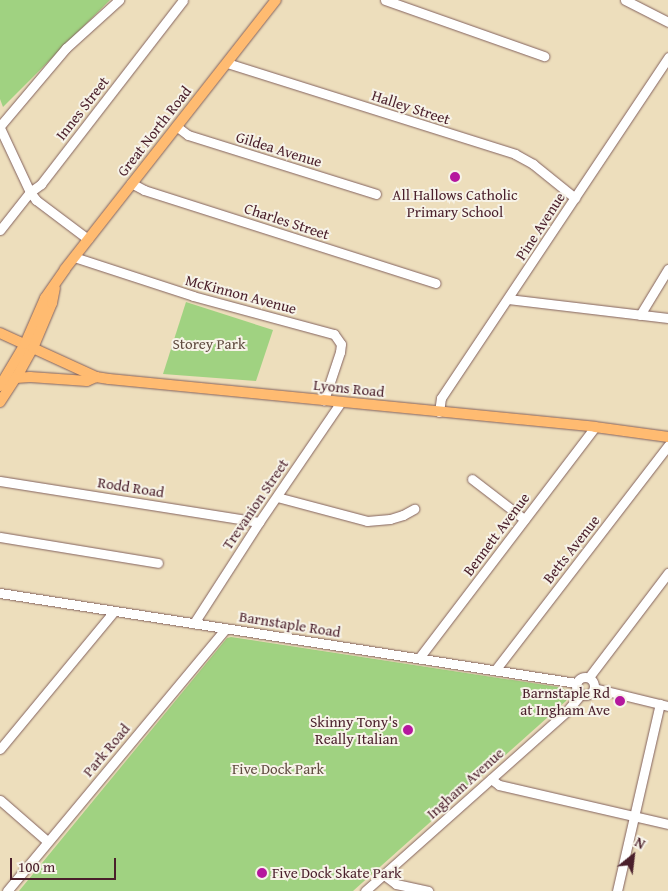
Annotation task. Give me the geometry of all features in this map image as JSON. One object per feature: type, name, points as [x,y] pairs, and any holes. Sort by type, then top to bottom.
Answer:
[{"type":"main road","name":"Great North Road","points":[[0,402],[16,378],[29,346],[52,303],[57,282],[74,257],[276,0]]},
{"type":"main road","name":"Lyons Road","points":[[0,333],[96,377],[668,437]]},
{"type":"main road","name":"Great North Road","points":[[0,386],[29,346]]},
{"type":"main road","points":[[16,378],[30,377],[87,381],[96,377]]},
{"type":"street","points":[[88,239],[36,200],[30,192],[0,127],[66,48],[119,0]]},
{"type":"street","name":"Innes Street","points":[[0,230],[30,192],[41,184],[182,0]]},
{"type":"street","points":[[385,0],[544,56]]},
{"type":"street","points":[[625,0],[668,22]]},
{"type":"street","name":"Pine Avenue","points":[[439,412],[441,398],[668,57]]},
{"type":"street","name":"Halley Street","points":[[227,63],[515,154],[533,164],[575,198]]},
{"type":"street","name":"Gildea Avenue","points":[[176,126],[188,135],[376,194]]},
{"type":"street","name":"Charles Street","points":[[131,183],[144,190],[436,283]]},
{"type":"street","name":"McKinnon Avenue","points":[[74,257],[193,296],[334,334],[341,344],[340,352],[324,400]]},
{"type":"street","points":[[640,315],[668,269]]},
{"type":"street","points":[[508,300],[668,318]]},
{"type":"street","name":"Trevanion Street","points":[[194,623],[258,522],[341,402]]},
{"type":"street","name":"Bennett Avenue","points":[[419,658],[595,428]]},
{"type":"street","name":"Betts Avenue","points":[[496,669],[668,446]]},
{"type":"street","points":[[472,479],[524,520]]},
{"type":"street","name":"Rodd Road","points":[[0,481],[258,522]]},
{"type":"street","points":[[276,497],[367,522],[390,519],[414,509]]},
{"type":"street","points":[[0,538],[158,563]]},
{"type":"street","points":[[589,677],[668,573]]},
{"type":"street","name":"Barnstaple Road","points":[[0,593],[576,683]]},
{"type":"street","points":[[0,748],[114,611]]},
{"type":"street","name":"Park Road","points":[[7,891],[226,628]]},
{"type":"street","points":[[583,677],[589,677],[593,682],[594,688],[589,694],[581,694],[576,688],[576,683],[583,677]]},
{"type":"street","points":[[594,688],[664,704],[634,816],[617,891]]},
{"type":"street","name":"Ingham Avenue","points":[[365,891],[566,712],[581,694]]},
{"type":"street","points":[[491,779],[499,785],[668,824]]},
{"type":"street","points":[[0,800],[47,841]]},
{"type":"street","points":[[384,875],[396,884],[428,891]]},
{"type":"green space","points":[[0,0],[110,0],[3,107],[0,99]]},
{"type":"green space","name":"Storey Park","points":[[186,302],[273,330],[256,381],[163,374]]},
{"type":"green space","name":"Five Dock Park","points":[[231,637],[558,687],[565,689],[569,695],[566,701],[353,891],[19,891],[227,638]]},
{"type":"place","name":"All Hallows Catholic Primary School","points":[[455,177]]},
{"type":"place","name":"Barnstaple Rd at Ingham Ave","points":[[620,701]]},
{"type":"place","name":"Skinny Tony's Really Italian","points":[[408,730]]},
{"type":"place","name":"Five Dock Skate Park","points":[[262,873]]}]
